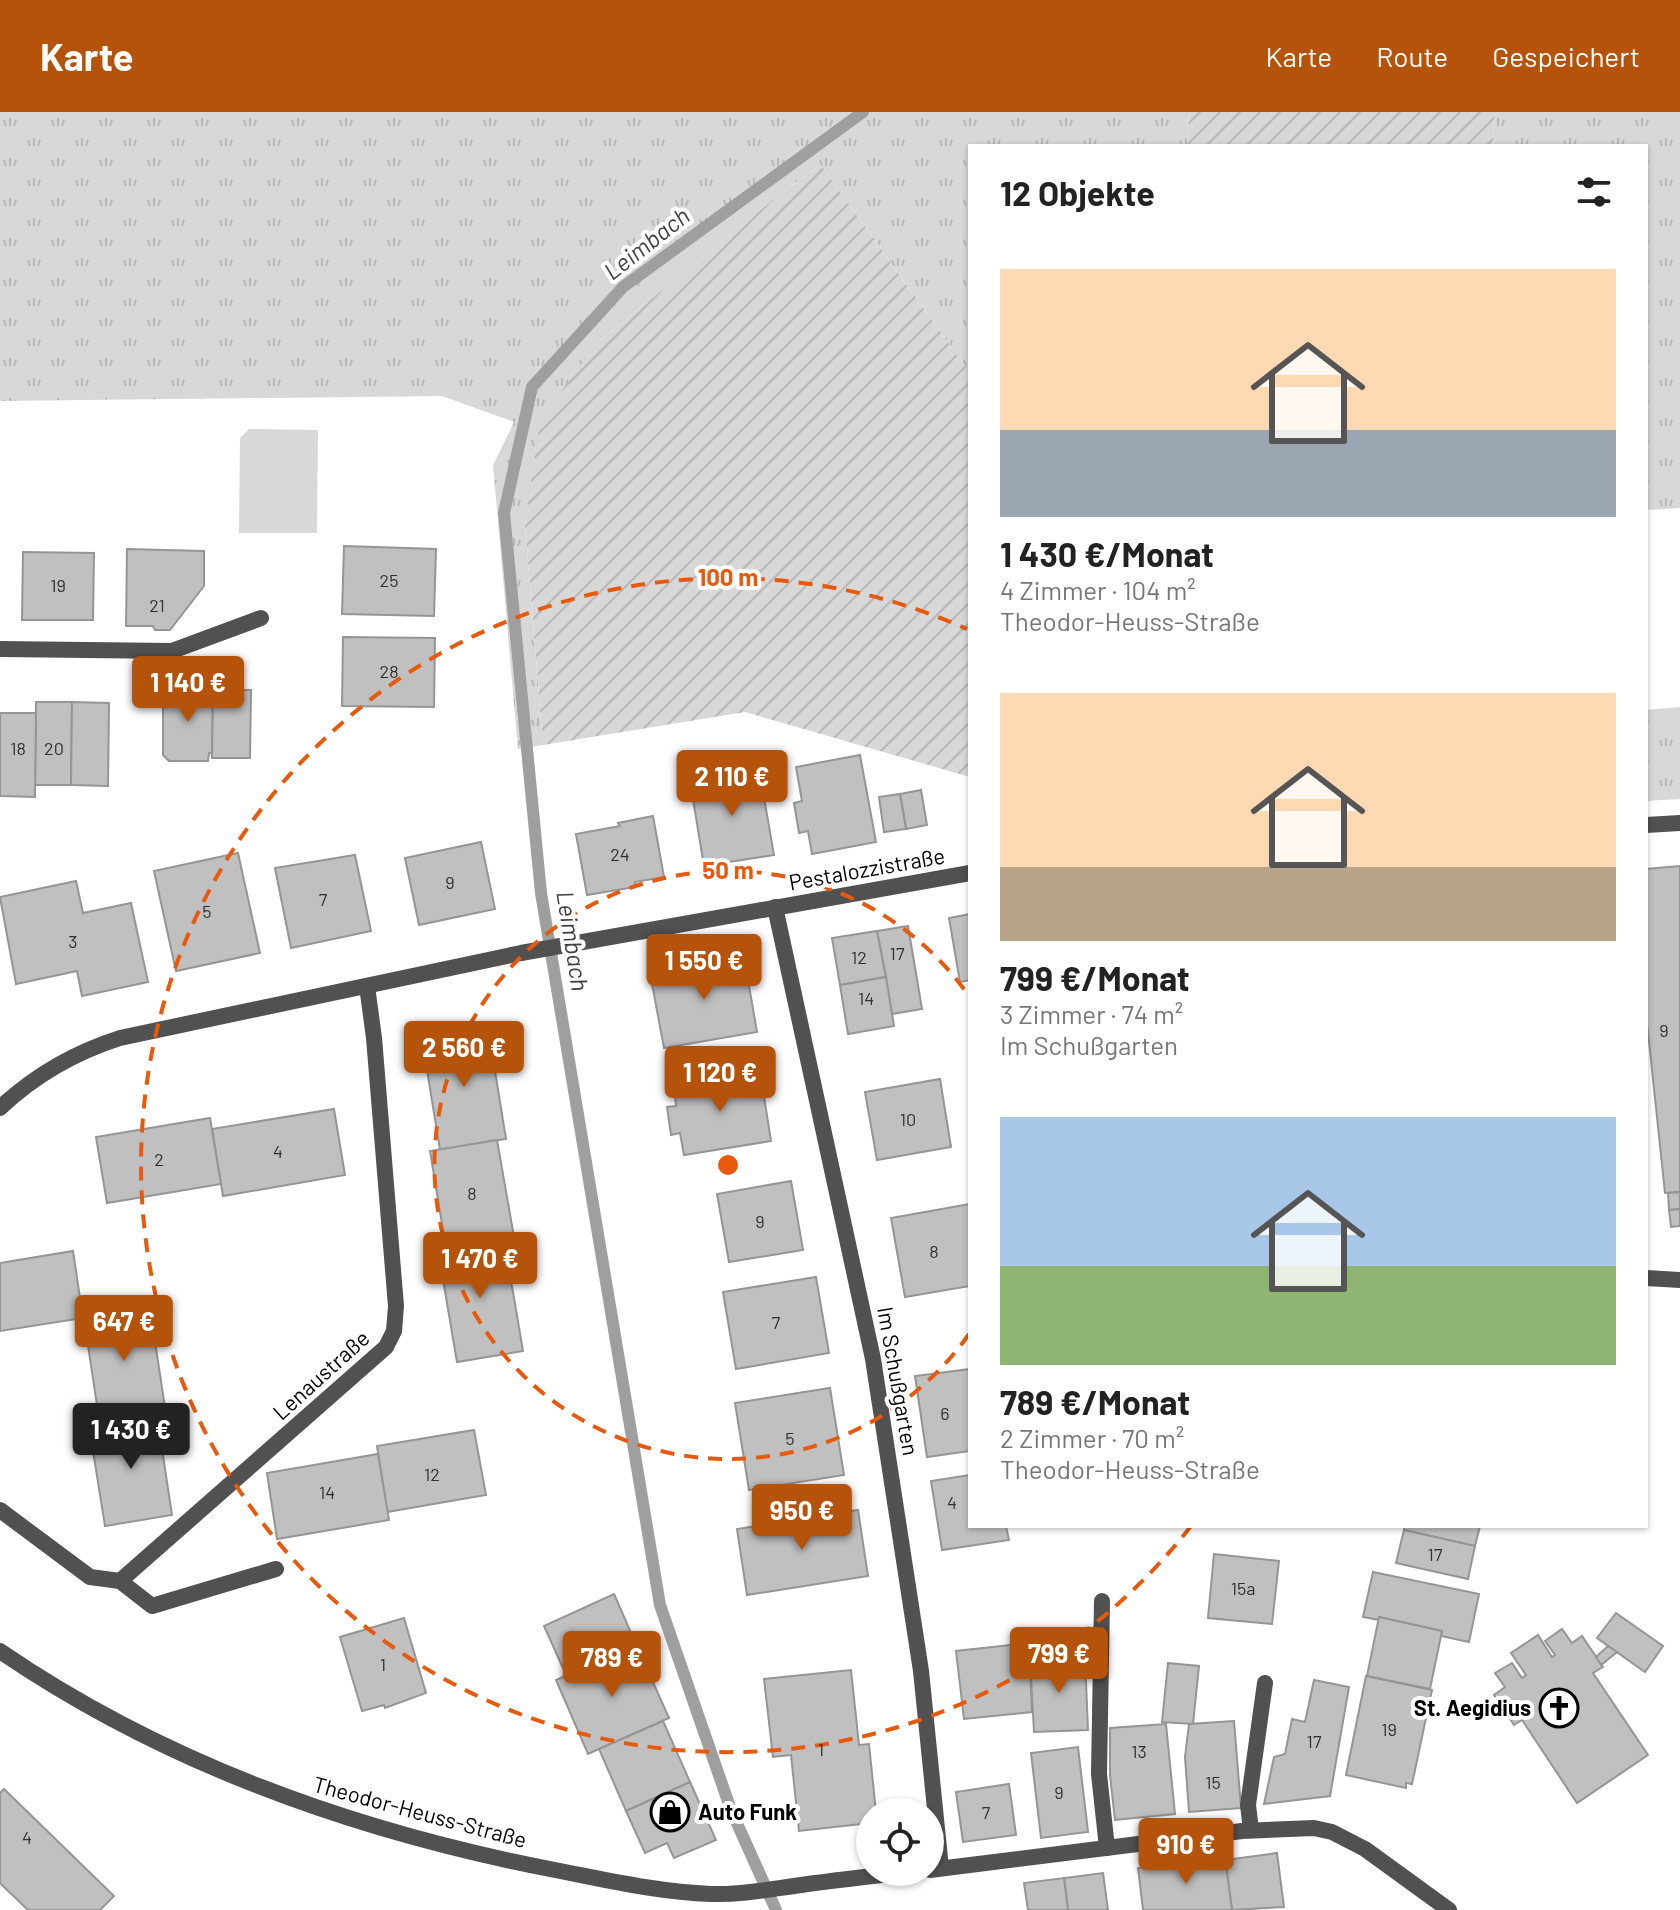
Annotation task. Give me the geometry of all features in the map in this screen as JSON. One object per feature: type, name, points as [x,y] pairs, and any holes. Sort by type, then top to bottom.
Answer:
[{"type":"street","points":[[0,649],[172,651],[261,618]]},
{"type":"street","points":[[1648,825],[1680,823]]},
{"type":"street","name":"Pestalozzistraße","points":[[367,986],[582,941],[968,873]]},
{"type":"street","name":"Im Schußgarten","points":[[775,907],[873,1359],[921,1671],[931,1798]]},
{"type":"street","points":[[0,1108],[39,1075],[105,1043],[367,986]]},
{"type":"street","name":"Lenaustraße","points":[[120,1581],[374,1360],[386,1347],[394,1331],[395,1290],[367,986]]},
{"type":"street","points":[[1648,1278],[1680,1280]]},
{"type":"street","points":[[0,1510],[90,1577],[120,1581],[152,1606],[276,1569]]},
{"type":"street","points":[[1102,1601],[1099,1774],[1107,1848]]},
{"type":"street","name":"Theodor-Heuss-Straße","points":[[0,1651],[77,1699],[181,1755],[262,1789],[372,1827],[475,1855],[650,1889],[714,1894],[856,1878]]},
{"type":"street","points":[[1251,1830],[1248,1805],[1265,1683]]},
{"type":"street","points":[[944,1868],[1251,1830],[1307,1827],[1332,1832],[1365,1849],[1449,1910]]},
{"type":"street","points":[[714,1894],[722,1910]]},
{"type":"green space","points":[[0,112],[1189,112],[1187,144],[968,144],[967,369],[821,165],[789,187],[596,344],[525,524],[543,745],[518,749],[493,465],[514,422],[442,396],[0,401]]},
{"type":"green space","points":[[1189,112],[1495,112],[1493,144],[1187,144]]},
{"type":"green space","points":[[1495,112],[1680,112],[1680,508],[1648,510],[1648,144],[1493,144]]},
{"type":"green space","points":[[821,165],[968,368],[968,776],[745,712],[543,745],[525,524],[540,421],[596,344],[789,187]]},
{"type":"green space","points":[[249,429],[318,430],[317,533],[239,533],[240,438]]},
{"type":"green space","points":[[1680,707],[1680,799],[1648,801],[1648,710]]},
{"type":"building","points":[[344,546],[436,549],[434,616],[342,614]]},
{"type":"building","points":[[127,549],[204,551],[204,586],[170,630],[155,630],[153,626],[126,626]]},
{"type":"building","points":[[23,552],[94,553],[93,620],[22,620]]},
{"type":"building","points":[[343,637],[435,638],[434,707],[342,706]]},
{"type":"building","points":[[168,687],[213,688],[212,753],[209,753],[208,761],[169,761],[163,755],[163,692]]},
{"type":"building","points":[[213,690],[251,690],[250,758],[212,758]]},
{"type":"building","points":[[36,702],[72,702],[71,785],[35,785]]},
{"type":"building","points":[[72,702],[109,703],[108,786],[71,785]]},
{"type":"building","points":[[0,713],[36,713],[35,797],[0,796]]},
{"type":"building","points":[[860,755],[876,842],[812,854],[808,831],[799,833],[794,803],[802,801],[796,767]]},
{"type":"building","points":[[759,769],[774,855],[704,866],[690,781]]},
{"type":"building","points":[[921,790],[927,825],[906,829],[900,794]]},
{"type":"building","points":[[900,794],[906,829],[884,832],[879,797]]},
{"type":"building","points":[[653,816],[664,877],[635,882],[635,887],[587,895],[576,834]]},
{"type":"building","points":[[481,842],[495,909],[419,925],[405,858]]},
{"type":"building","points":[[238,853],[260,953],[176,971],[154,871]]},
{"type":"building","points":[[355,855],[371,931],[291,948],[275,868]]},
{"type":"building","points":[[1680,866],[1680,1192],[1665,1193],[1648,1032],[1648,869]]},
{"type":"building","points":[[76,881],[83,913],[131,903],[148,982],[82,996],[77,971],[16,984],[0,897]]},
{"type":"building","points":[[968,914],[968,980],[960,982],[949,918]]},
{"type":"building","points":[[908,926],[922,1009],[892,1014],[877,931]]},
{"type":"building","points":[[877,931],[886,977],[840,985],[832,938]]},
{"type":"building","points":[[744,957],[757,1032],[664,1048],[650,973]]},
{"type":"building","points":[[886,977],[894,1026],[848,1034],[840,985]]},
{"type":"building","points":[[488,1028],[506,1139],[440,1150],[422,1039]]},
{"type":"building","points":[[760,1071],[771,1141],[684,1155],[680,1133],[671,1135],[667,1107],[676,1106],[674,1086]]},
{"type":"building","points":[[940,1079],[951,1147],[877,1160],[865,1092]]},
{"type":"building","points":[[334,1109],[345,1175],[223,1196],[212,1129]]},
{"type":"building","points":[[210,1118],[221,1184],[107,1203],[96,1137]]},
{"type":"building","points":[[497,1140],[514,1237],[446,1248],[430,1151]]},
{"type":"building","points":[[791,1181],[803,1250],[729,1262],[717,1194]]},
{"type":"building","points":[[1680,1192],[1680,1209],[1669,1210],[1668,1193]]},
{"type":"building","points":[[968,1204],[968,1286],[905,1297],[891,1218]]},
{"type":"building","points":[[1680,1209],[1680,1226],[1671,1227],[1669,1210]]},
{"type":"building","points":[[504,1239],[523,1351],[457,1362],[438,1250]]},
{"type":"building","points":[[73,1251],[83,1318],[0,1331],[0,1263]]},
{"type":"building","points":[[816,1277],[829,1353],[736,1369],[723,1292]]},
{"type":"building","points":[[149,1302],[166,1414],[100,1425],[83,1312]]},
{"type":"building","points":[[968,1369],[968,1451],[927,1457],[915,1376]]},
{"type":"building","points":[[830,1388],[844,1475],[749,1490],[735,1403]]},
{"type":"building","points":[[157,1416],[172,1515],[105,1526],[89,1426]]},
{"type":"building","points":[[474,1430],[486,1495],[387,1512],[377,1446]]},
{"type":"building","points":[[378,1454],[389,1520],[277,1539],[267,1473]]},
{"type":"building","points":[[968,1475],[968,1528],[1006,1528],[1009,1540],[942,1550],[931,1481]]},
{"type":"building","points":[[858,1510],[868,1576],[747,1595],[737,1529]]},
{"type":"building","points":[[1404,1528],[1480,1528],[1475,1546]]},
{"type":"building","points":[[1404,1530],[1475,1546],[1468,1579],[1396,1563]]},
{"type":"building","points":[[1214,1554],[1279,1561],[1272,1624],[1208,1618]]},
{"type":"building","points":[[1373,1572],[1479,1594],[1469,1642],[1441,1636],[1442,1631],[1379,1617],[1379,1620],[1363,1617]]},
{"type":"building","points":[[614,1594],[636,1644],[566,1675],[544,1626]]},
{"type":"building","points":[[1616,1613],[1663,1646],[1645,1672],[1597,1638]]},
{"type":"building","points":[[1379,1617],[1442,1631],[1430,1689],[1367,1676]]},
{"type":"building","points":[[404,1618],[426,1693],[385,1708],[384,1705],[362,1711],[340,1637]]},
{"type":"building","name":"St. Aegidius","points":[[1562,1629],[1572,1643],[1582,1636],[1603,1667],[1593,1673],[1648,1755],[1577,1803],[1522,1720],[1514,1725],[1494,1695],[1505,1687],[1495,1673],[1512,1663],[1522,1678],[1526,1675],[1511,1653],[1538,1635],[1552,1657],[1555,1655],[1545,1641]]},
{"type":"building","points":[[1029,1643],[1032,1712],[964,1719],[956,1651]]},
{"type":"building","points":[[636,1644],[669,1718],[588,1754],[556,1680]]},
{"type":"building","points":[[1608,1646],[1617,1652],[1601,1665],[1596,1657]]},
{"type":"building","points":[[1085,1658],[1088,1730],[1034,1732],[1030,1660]]},
{"type":"building","points":[[1168,1663],[1199,1666],[1193,1724],[1162,1722]]},
{"type":"building","points":[[851,1670],[859,1745],[869,1744],[875,1798],[856,1798],[856,1825],[799,1831],[791,1755],[773,1757],[764,1679]]},
{"type":"building","points":[[1366,1676],[1432,1690],[1412,1784],[1406,1783],[1406,1788],[1346,1775]]},
{"type":"building","points":[[1314,1680],[1349,1687],[1330,1796],[1264,1804],[1274,1757],[1285,1754],[1292,1719],[1305,1722]]},
{"type":"building","points":[[663,1721],[690,1782],[626,1811],[599,1749]]},
{"type":"building","points":[[1234,1721],[1241,1808],[1189,1812],[1185,1757],[1189,1724]]},
{"type":"building","points":[[1166,1724],[1175,1814],[1115,1820],[1110,1775],[1110,1728]]},
{"type":"building","points":[[1078,1747],[1088,1832],[1041,1838],[1031,1753]]},
{"type":"building","points":[[690,1782],[716,1840],[674,1858],[667,1843],[645,1853],[626,1811]]},
{"type":"building","points":[[1009,1784],[1016,1835],[963,1842],[956,1792]]},
{"type":"building","points":[[4,1789],[114,1896],[100,1910],[28,1910],[0,1883],[0,1793]]},
{"type":"building","points":[[1277,1853],[1284,1907],[1232,1910],[1225,1860]]},
{"type":"building","points":[[1225,1857],[1232,1910],[1143,1910],[1138,1868]]},
{"type":"building","points":[[1103,1873],[1108,1910],[1068,1910],[1064,1878]]},
{"type":"building","points":[[1064,1878],[1068,1910],[1028,1910],[1024,1883]]},
{"type":"waterway","name":"Leimbach","points":[[776,1910],[731,1810],[660,1605],[541,893],[504,513],[532,387],[623,287],[863,112]]},
{"type":"place","name":"St. Aegidius","points":[[1559,1708]]},
{"type":"place","name":"Auto Funk","points":[[670,1812]]}]
